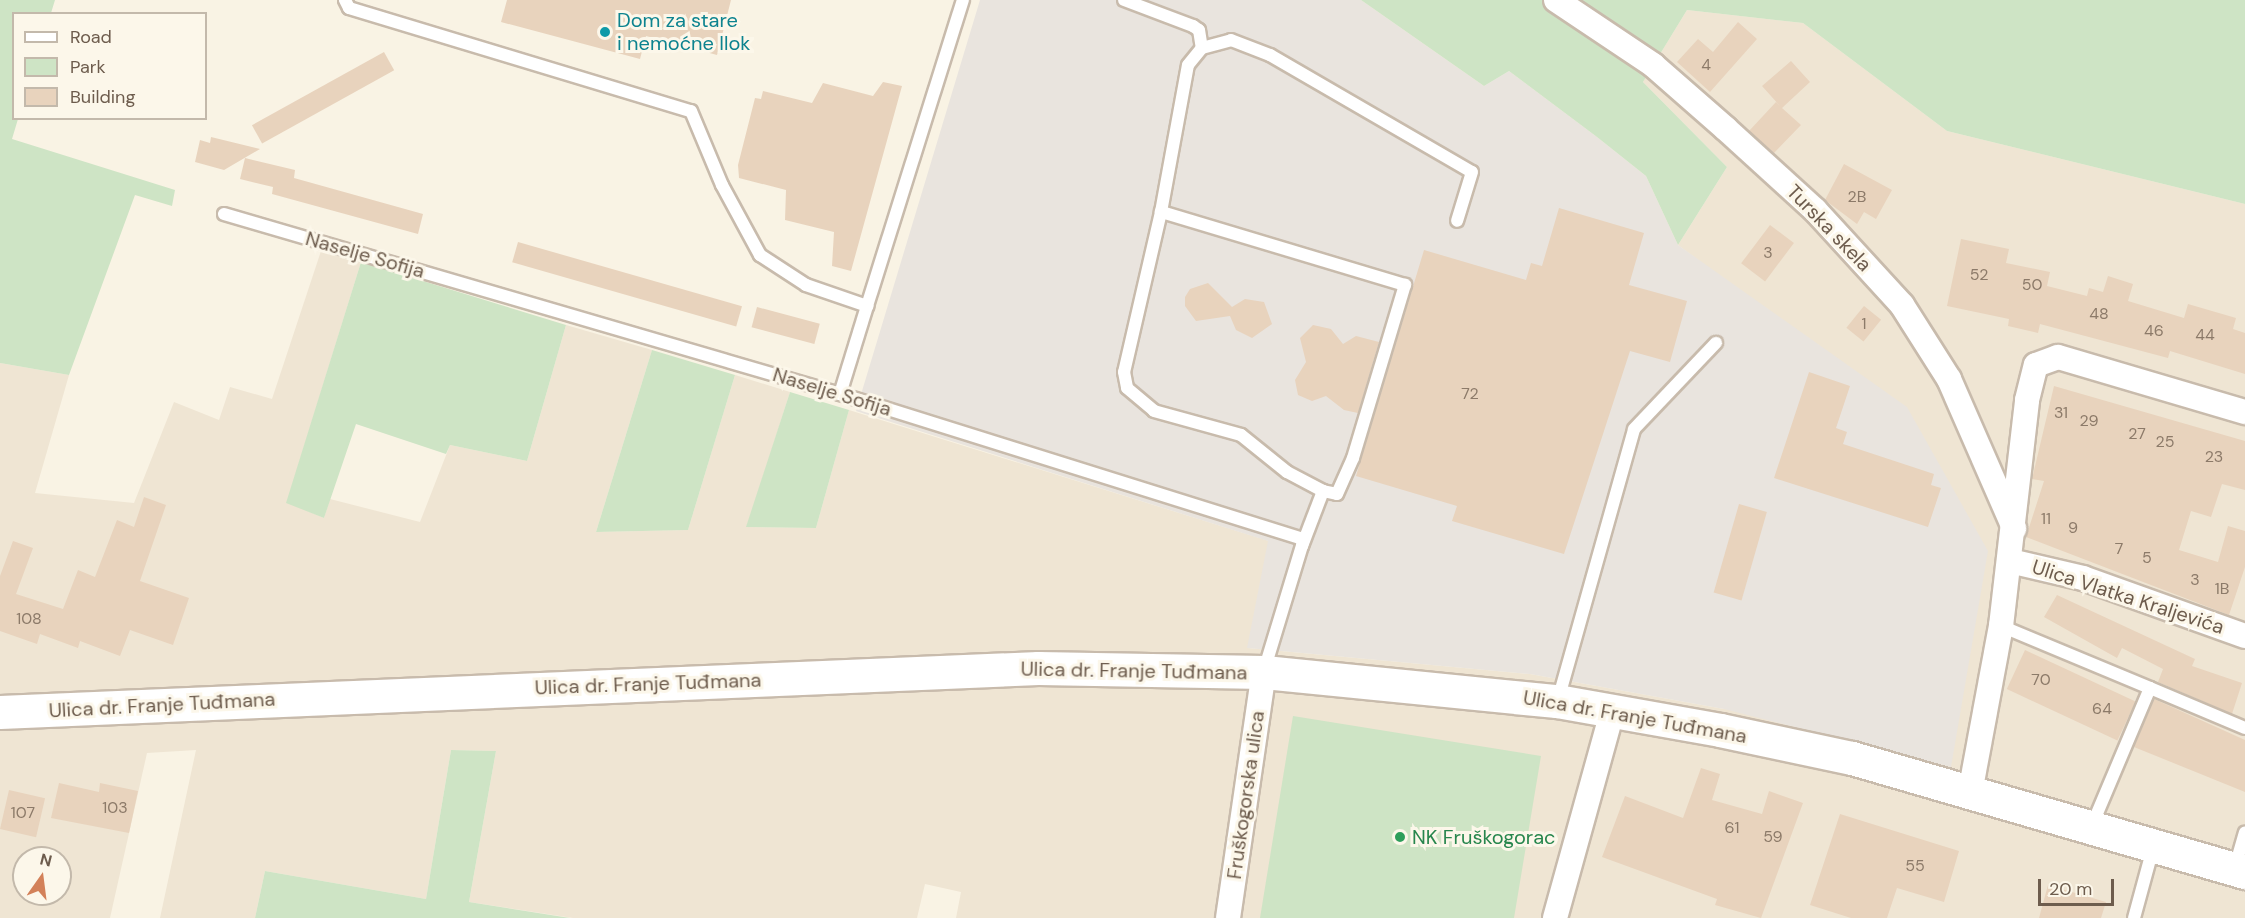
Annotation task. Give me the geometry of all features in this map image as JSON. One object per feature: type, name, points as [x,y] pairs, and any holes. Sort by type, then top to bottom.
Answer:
[{"type":"main road","name":"Ulica dr. Franje Tuđmana","points":[[0,712],[1038,668],[1264,672],[1557,701],[1613,709],[1852,759],[2154,848],[2240,870]]},
{"type":"street","name":"Turska skela","points":[[1556,0],[1653,65],[1726,129],[1815,210],[1902,305],[1959,400],[2014,528]]},
{"type":"street","name":"Ulica Vlatka Kraljevića","points":[[1970,793],[2001,626],[2030,379],[2044,358],[2058,357],[2245,412]]},
{"type":"street","name":"Ulica Vlatka Kraljevića","points":[[2010,561],[2083,578],[2245,636]]},
{"type":"street","name":"Fruškogorska ulica","points":[[1228,918],[1264,672]]},
{"type":"street","points":[[1555,918],[1613,709]]},
{"type":"lane","points":[[345,0],[349,8],[691,111],[722,185],[760,255],[806,285],[867,306]]},
{"type":"lane","points":[[840,394],[963,0]]},
{"type":"lane","points":[[1124,0],[1193,26],[1199,30],[1202,48]]},
{"type":"lane","points":[[1161,212],[1405,285],[1353,458],[1336,494],[1323,491],[1287,472],[1241,435],[1154,411],[1127,388],[1124,372],[1161,212],[1188,65],[1202,48],[1231,40],[1270,55],[1472,172],[1457,221]]},
{"type":"lane","name":"Naselje Sofija","points":[[224,214],[840,394],[1304,539],[1301,547]]},
{"type":"lane","points":[[1557,701],[1635,429],[1716,343]]},
{"type":"lane","points":[[1264,672],[1301,547],[1323,491]]},
{"type":"lane","points":[[2001,626],[2245,728]]},
{"type":"lane","points":[[2090,829],[2150,688]]},
{"type":"lane","points":[[2240,870],[2245,832]]},
{"type":"lane","points":[[2134,918],[2154,848]]},
{"type":"shaded area","points":[[980,0],[1361,0],[1484,86],[1509,71],[1597,137],[1646,176],[1678,245],[1907,407],[1988,551],[1951,767],[1724,709],[1530,674],[1247,648],[1268,541],[856,411]]},
{"type":"shaded area","points":[[1687,10],[1803,23],[1947,131],[2245,204],[2245,918],[956,918],[961,892],[925,884],[917,918],[573,918],[469,902],[496,751],[451,750],[426,899],[265,871],[255,918],[160,918],[196,750],[147,753],[110,918],[0,918],[0,363],[69,375],[35,493],[134,503],[174,402],[219,420],[230,387],[272,399],[321,251],[361,262],[287,502],[324,518],[330,499],[420,522],[450,445],[527,461],[566,325],[652,350],[596,532],[688,530],[735,375],[790,392],[747,527],[816,528],[849,410],[1269,541],[1248,648],[1530,674],[1724,709],[1788,327],[1678,245],[1727,167],[1643,82]]},
{"type":"green space","points":[[0,0],[55,0],[51,12],[12,12],[12,120],[18,120],[12,139],[175,190],[172,206],[135,195],[69,375],[0,363]]},
{"type":"green space","points":[[1361,0],[2245,0],[2245,204],[1947,131],[1803,23],[1687,10],[1643,82],[1727,167],[1678,245],[1646,176],[1597,137],[1509,71],[1484,86]]},
{"type":"green space","points":[[361,262],[566,325],[527,461],[450,445],[446,454],[356,424],[324,518],[286,503]]},
{"type":"green space","points":[[652,350],[735,375],[688,530],[596,532]]},
{"type":"green space","points":[[790,392],[849,410],[816,528],[746,527]]},
{"type":"green space","name":"NK Fruškogorac","points":[[1293,716],[1541,756],[1514,918],[1260,918]]},
{"type":"green space","points":[[451,750],[496,751],[469,902],[570,918],[255,918],[265,871],[426,899]]},
{"type":"building","name":"Dom za stare i nemoćne Ilok","points":[[507,0],[731,0],[717,55],[646,36],[640,59],[501,22]]},
{"type":"building","points":[[1738,22],[1757,39],[1710,92],[1677,62],[1698,39],[1713,52]]},
{"type":"building","points":[[384,52],[394,70],[262,144],[252,125]]},
{"type":"building","points":[[1791,61],[1810,82],[1782,108],[1801,125],[1774,153],[1749,131],[1776,102],[1780,106],[1762,86]]},
{"type":"building","points":[[883,82],[902,86],[851,271],[832,266],[834,232],[785,220],[786,190],[739,178],[738,165],[755,98],[761,99],[763,91],[812,103],[823,83],[873,96]]},
{"type":"building","points":[[211,137],[260,149],[224,170],[195,162],[200,140],[210,143]]},
{"type":"building","points":[[245,158],[295,170],[294,178],[423,214],[418,234],[272,194],[273,187],[240,179]]},
{"type":"building","points":[[1844,164],[1892,190],[1876,219],[1864,212],[1857,224],[1825,200]]},
{"type":"building","points":[[1559,208],[1644,233],[1629,285],[1687,301],[1670,362],[1630,351],[1564,554],[1452,521],[1457,506],[1356,476],[1424,250],[1526,280],[1531,263],[1542,266]]},
{"type":"building","points":[[1770,225],[1794,243],[1765,281],[1741,263]]},
{"type":"building","points":[[1961,239],[2009,249],[2006,263],[2050,272],[2047,286],[2087,296],[2089,288],[2103,292],[2108,276],[2133,284],[2128,301],[2184,318],[2188,304],[2236,318],[2233,329],[2245,333],[2245,374],[2170,351],[2168,358],[2040,324],[2038,333],[2008,326],[2009,319],[1947,306]]},
{"type":"building","points":[[518,242],[742,306],[736,326],[512,262]]},
{"type":"building","points":[[1208,283],[1232,307],[1245,299],[1264,302],[1272,324],[1252,338],[1236,330],[1230,316],[1196,321],[1185,306],[1185,297],[1190,289]]},
{"type":"building","points":[[1864,306],[1881,320],[1863,342],[1846,328]]},
{"type":"building","points":[[757,307],[820,324],[814,344],[752,327]]},
{"type":"building","points":[[1313,325],[1331,329],[1343,344],[1356,336],[1379,342],[1358,413],[1344,410],[1326,396],[1312,401],[1298,395],[1295,380],[1306,362],[1300,338]]},
{"type":"building","points":[[1809,372],[1850,386],[1836,428],[1847,432],[1843,444],[1934,474],[1931,485],[1941,488],[1928,527],[1774,478]]},
{"type":"building","points":[[2054,386],[2245,441],[2245,490],[2222,484],[2211,517],[2191,511],[2179,550],[2218,562],[2228,526],[2245,531],[2245,567],[2229,615],[2026,537],[2044,481],[2032,479]]},
{"type":"building","points":[[144,497],[166,505],[140,581],[189,598],[173,645],[130,630],[120,656],[80,641],[78,648],[40,634],[37,644],[0,631],[0,576],[13,541],[33,548],[16,594],[63,609],[78,570],[95,577],[117,520],[134,527]]},
{"type":"building","points":[[1739,504],[1767,512],[1742,600],[1714,592]]},
{"type":"building","points":[[2057,595],[2195,659],[2192,666],[2242,683],[2232,714],[2158,682],[2163,669],[2122,648],[2117,658],[2044,617]]},
{"type":"building","points":[[2025,650],[2136,702],[2117,741],[2007,689]]},
{"type":"building","points":[[2154,699],[2245,740],[2245,792],[2134,747]]},
{"type":"building","points":[[1701,768],[1720,774],[1712,800],[1762,814],[1769,791],[1803,803],[1761,918],[1715,905],[1717,899],[1602,857],[1625,796],[1683,818]]},
{"type":"building","points":[[59,783],[99,792],[100,783],[138,791],[129,833],[51,818]]},
{"type":"building","points":[[9,790],[45,798],[36,837],[0,829]]},
{"type":"building","points":[[1840,814],[1959,851],[1944,902],[1897,888],[1887,918],[1851,918],[1810,905]]},
{"type":"building","points":[[2048,885],[2106,902],[2101,918],[2039,918]]},
{"type":"place","name":"Dom za stare i nemoćne Ilok","points":[[605,32]]},
{"type":"place","name":"NK Fruškogorac","points":[[1400,837]]}]
